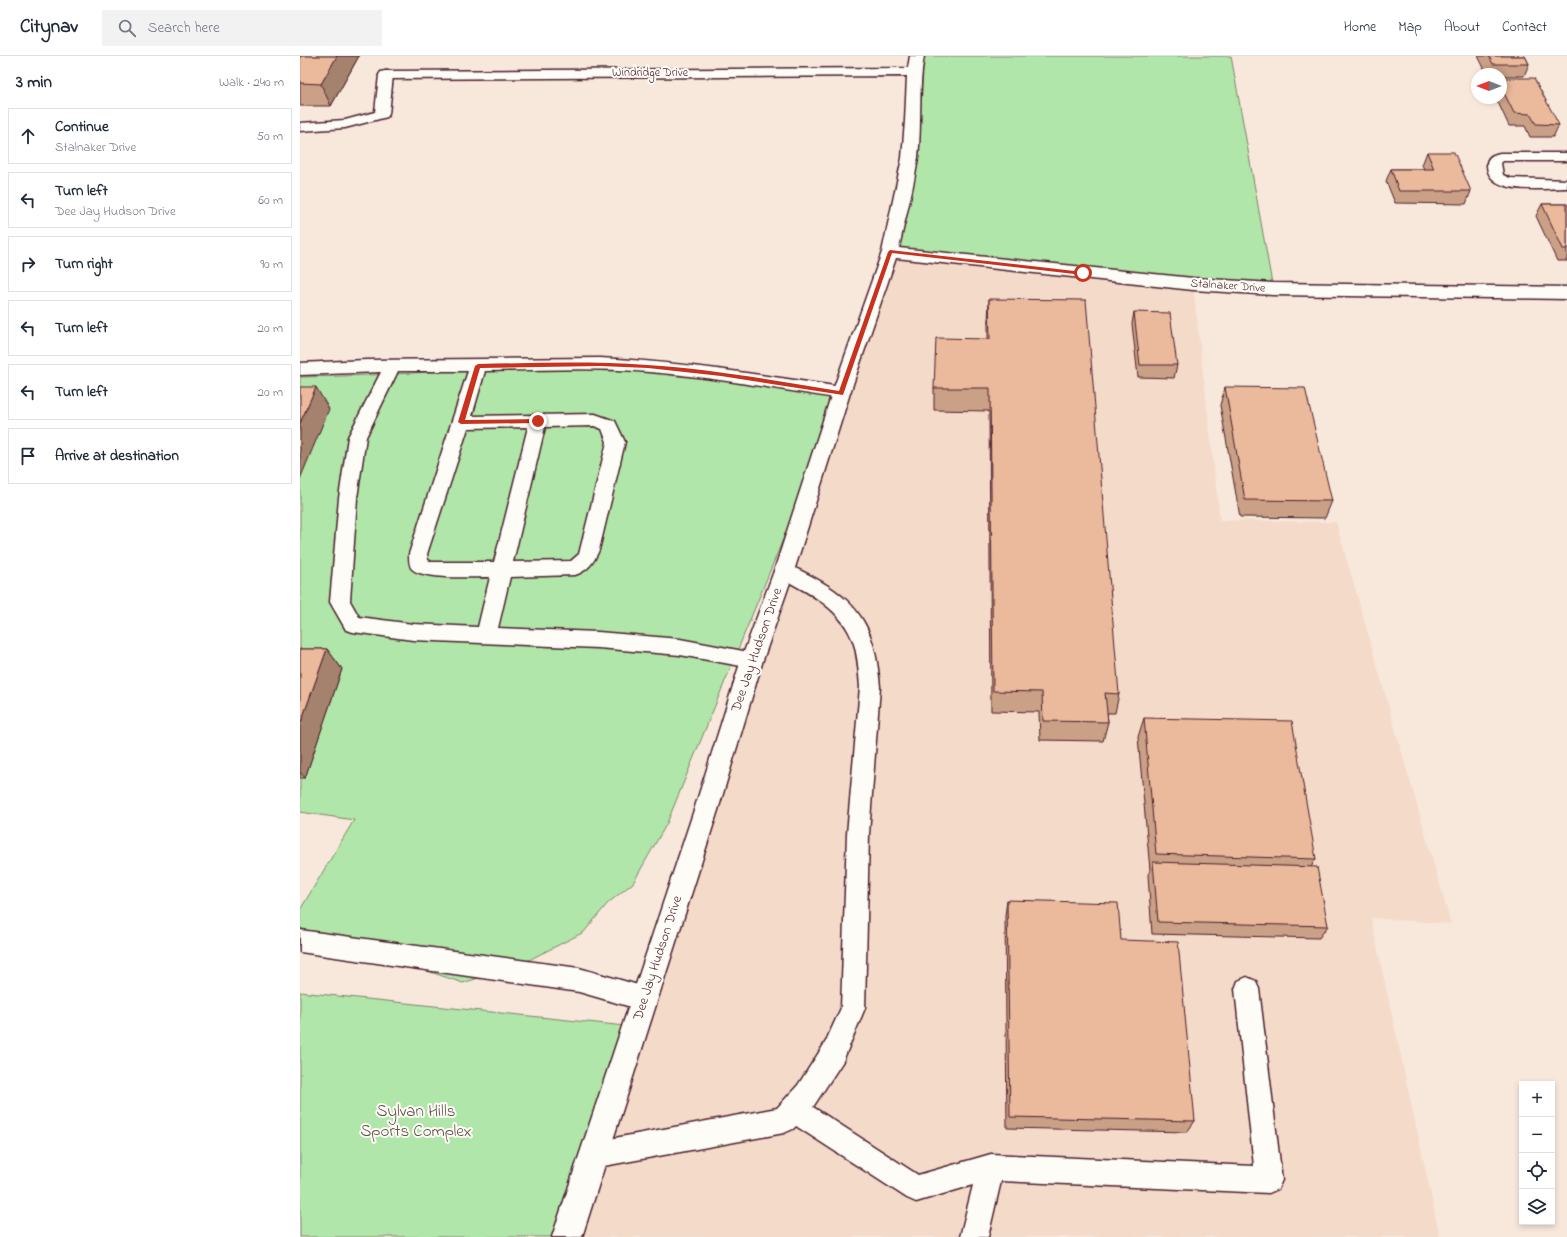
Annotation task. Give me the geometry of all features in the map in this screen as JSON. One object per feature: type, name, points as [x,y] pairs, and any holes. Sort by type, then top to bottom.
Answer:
[{"type":"street","name":"Windridge Drive","points":[[386,75],[916,64]]},
{"type":"street","name":"Dee Jay Hudson Drive","points":[[567,1237],[707,807],[752,660],[784,571],[841,393],[890,252],[910,158],[916,64]]},
{"type":"street","name":"Stalnaker Drive","points":[[890,252],[1194,284],[1273,289],[1567,293]]},
{"type":"lane","points":[[300,127],[345,124],[382,114],[386,75]]},
{"type":"lane","points":[[1567,157],[1500,157],[1494,161],[1494,169],[1497,177],[1506,182],[1567,184]]},
{"type":"lane","points":[[300,369],[392,366],[600,364],[648,366],[721,374],[841,393]]},
{"type":"lane","points":[[392,366],[357,437],[348,498],[340,602],[353,624],[413,632],[598,640],[680,647],[752,660]]},
{"type":"lane","points":[[461,422],[595,420],[609,425],[616,442],[586,559],[575,568],[502,570],[430,569],[419,564],[418,554],[478,366]]},
{"type":"lane","points":[[486,635],[538,421]]},
{"type":"lane","points":[[593,1155],[784,1120],[807,1094],[834,1052],[853,1008],[858,834],[870,681],[869,669],[864,643],[853,619],[838,604],[813,585],[784,571]]},
{"type":"lane","points":[[300,941],[579,980],[644,999]]},
{"type":"lane","points":[[793,1109],[916,1189],[991,1167],[1268,1180],[1247,989]]},
{"type":"lane","points":[[974,1237],[991,1167]]},
{"type":"shaded area","points":[[890,252],[1193,284],[1220,520],[1336,522],[1451,924],[1371,918],[1440,1237],[568,1237]]},
{"type":"green space","points":[[917,56],[1231,56],[1273,289],[890,252]]},
{"type":"green space","points":[[600,364],[841,393],[835,412],[667,823],[633,883],[608,903],[584,932],[521,964],[463,983],[300,928],[300,910],[354,820],[300,812],[300,377],[375,375]]},
{"type":"green space","name":"Sylvan Hills Sports Complex","points":[[300,992],[635,1027],[567,1237],[300,1237]]},
{"type":"building","points":[[300,56],[337,56],[321,84],[300,83]]},
{"type":"building","points":[[1489,56],[1525,56],[1529,64],[1493,64]]},
{"type":"building","points":[[1507,78],[1534,78],[1559,125],[1536,124],[1530,114],[1514,113],[1507,99]]},
{"type":"building","points":[[1427,152],[1454,152],[1471,191],[1399,191],[1391,169],[1434,169]]},
{"type":"building","points":[[1542,204],[1567,204],[1567,249],[1563,249]]},
{"type":"building","points":[[989,299],[1086,300],[1119,694],[1105,693],[1108,722],[1043,721],[1042,692],[993,691],[990,388],[934,388],[936,338],[990,339]]},
{"type":"building","points":[[1134,312],[1170,313],[1177,365],[1140,365]]},
{"type":"building","points":[[300,387],[316,387],[300,423]]},
{"type":"building","points":[[1225,387],[1305,388],[1332,501],[1245,500]]},
{"type":"building","points":[[300,649],[327,649],[300,725]]},
{"type":"building","points":[[1144,718],[1292,721],[1316,859],[1156,854]]},
{"type":"building","points":[[1153,862],[1317,867],[1328,926],[1158,922]]},
{"type":"building","points":[[1007,900],[1118,903],[1121,940],[1178,942],[1195,1121],[1010,1117]]},
{"type":"route","points":[[538,421],[461,422],[478,366],[600,364],[648,366],[721,374],[841,393],[890,252],[1083,273]]}]
